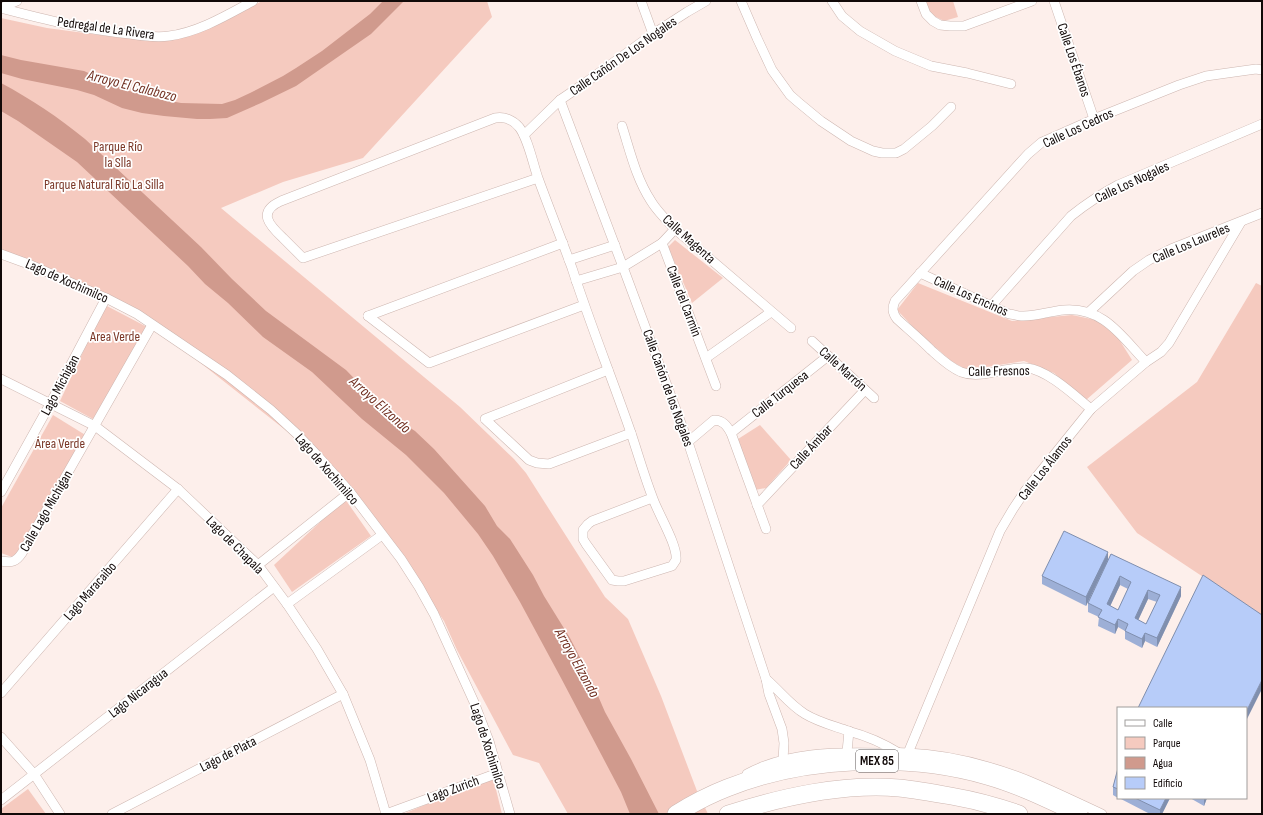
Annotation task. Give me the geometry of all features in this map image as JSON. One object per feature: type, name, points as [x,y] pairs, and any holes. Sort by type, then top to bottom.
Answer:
[{"type":"highway","name":"MEX 85","points":[[676,814],[693,804],[728,788],[777,772],[855,762],[905,762],[966,771],[987,776],[1040,796],[1079,814]]},
{"type":"highway","name":"MEX 85","points":[[728,814],[758,804],[811,793],[865,787],[899,788],[936,793],[977,801],[1019,814]]},
{"type":"street","points":[[1,8],[17,1]]},
{"type":"street","name":"Pedregal de La Rivera","points":[[1,8],[79,27],[152,37],[169,36],[210,24],[239,5],[253,1]]},
{"type":"street","points":[[641,1],[653,34]]},
{"type":"street","name":"Calle Cañón De Los Nogales","points":[[524,136],[560,100],[653,34],[706,1]]},
{"type":"street","points":[[741,1],[772,70],[794,98],[821,121],[851,141],[878,152],[896,153],[909,146],[951,107]]},
{"type":"street","points":[[832,1],[842,16],[860,31],[895,50],[930,66],[1011,84]]},
{"type":"street","points":[[921,1],[926,14],[933,21],[940,25],[950,26],[964,26],[1032,1]]},
{"type":"street","name":"Calle Los Ébanos","points":[[1054,1],[1094,119]]},
{"type":"street","name":"Calle Los Cedros","points":[[893,313],[895,301],[1028,154],[1042,142],[1094,119],[1179,85],[1206,76],[1256,69],[1262,70]]},
{"type":"street","name":"Calle Cañón de los Nogales","points":[[560,100],[688,442],[766,679],[769,694],[782,729],[784,743],[783,760]]},
{"type":"street","points":[[538,178],[303,258],[275,230],[267,216],[273,204],[280,201],[495,118],[503,117],[510,120],[520,128],[524,136],[631,433],[652,498],[675,550],[676,560],[672,566],[624,581],[612,580],[583,539],[583,530],[592,521],[652,498]]},
{"type":"street","name":"Calle Los Nogales","points":[[992,306],[1071,216],[1086,204],[1118,185],[1262,124]]},
{"type":"street","name":"Calle Magenta","points":[[622,126],[644,190],[658,212],[675,229],[791,328]]},
{"type":"street","name":"Calle Los Laureles","points":[[1089,312],[1133,271],[1149,260],[1171,249],[1262,213]]},
{"type":"street","name":"Calle Los Álamos","points":[[904,753],[1000,531],[1013,509],[1025,491],[1091,409],[1146,362],[1161,352],[1169,343],[1241,222]]},
{"type":"street","points":[[576,281],[623,267],[662,243],[675,229]]},
{"type":"street","points":[[563,243],[368,316],[429,363],[584,305]]},
{"type":"street","name":"Calle del Carmín","points":[[662,243],[716,386]]},
{"type":"street","points":[[569,260],[615,245]]},
{"type":"street","name":"Lago de Xochimilco","points":[[1,254],[31,265],[106,298],[137,314],[227,375],[271,410],[317,454],[350,492],[411,574],[434,614],[474,702],[489,741],[510,814]]},
{"type":"street","name":"Calle Los Encinos","points":[[920,273],[1009,314],[1030,316],[1063,310],[1079,310],[1089,312],[1111,324],[1146,362]]},
{"type":"street","name":"Lago Michigan","points":[[1,492],[50,404],[106,298]]},
{"type":"street","points":[[706,358],[771,312]]},
{"type":"street","name":"Calle Fresnos","points":[[893,313],[897,319],[949,365],[961,372],[971,374],[1028,368],[1050,377],[1091,409]]},
{"type":"street","points":[[95,426],[152,325]]},
{"type":"street","name":"Calle Marrón","points":[[812,341],[874,398]]},
{"type":"street","name":"Calle Turquesa","points":[[731,433],[828,356]]},
{"type":"street","points":[[608,370],[485,419],[529,460],[543,464],[557,461],[631,433]]},
{"type":"street","name":"Lago de Chapala","points":[[1,379],[95,426],[178,489],[258,565],[287,604],[317,649],[343,694],[370,760],[386,814]]},
{"type":"street","name":"Calle Ámbar","points":[[757,505],[865,390]]},
{"type":"street","points":[[688,442],[716,420],[724,423],[731,433],[766,528]]},
{"type":"street","name":"Calle Lago Michigan","points":[[1,561],[14,561],[18,559],[95,426]]},
{"type":"street","name":"Lago Maracaibo","points":[[1,693],[178,489]]},
{"type":"street","points":[[258,565],[350,492]]},
{"type":"street","points":[[287,604],[382,535]]},
{"type":"street","name":"Lago Nicaragua","points":[[1,800],[274,587]]},
{"type":"street","name":"Calle Cañón de los Nogales","points":[[766,679],[782,696],[806,715],[904,753]]},
{"type":"street","name":"Lago de Plata","points":[[112,814],[343,694]]},
{"type":"street","points":[[847,752],[849,731]]},
{"type":"street","points":[[1,737],[34,774],[60,814]]},
{"type":"street","points":[[728,788],[753,771],[783,760],[847,752],[904,753],[936,756],[988,767],[1052,790],[1102,814]]},
{"type":"street","name":"Lago Zurich","points":[[386,814],[498,773]]},
{"type":"green space","name":"Parque Natural Rio La Silla","points":[[262,1],[487,1],[492,17],[363,158],[283,182],[221,208],[460,407],[514,459],[526,473],[605,597],[628,619],[661,696],[697,791],[708,814],[568,814],[539,763],[513,755],[457,650],[444,621],[401,559],[317,455],[164,334],[106,298],[1,254],[1,18],[47,28],[107,36],[163,40],[227,20]]},
{"type":"green space","points":[[925,1],[953,1],[958,17],[944,21],[930,14]]},
{"type":"green space","points":[[675,240],[723,278],[692,303],[668,247]]},
{"type":"green space","points":[[918,283],[1012,321],[1072,315],[1096,320],[1117,336],[1132,360],[1086,400],[1054,373],[1024,361],[967,370],[951,361],[916,330],[897,310]]},
{"type":"green space","points":[[1256,283],[1262,286],[1262,616],[1137,533],[1087,467],[1197,382]]},
{"type":"green space","name":"Area Verde","points":[[105,305],[147,327],[93,419],[60,401]]},
{"type":"green space","name":"Área Verde","points":[[53,415],[87,436],[15,558],[1,553],[1,508]]},
{"type":"green space","points":[[760,425],[791,460],[766,488],[755,490],[738,439]]},
{"type":"green space","points":[[345,499],[371,536],[292,592],[274,565]]},
{"type":"green space","points":[[493,777],[502,814],[403,814]]},
{"type":"green space","points":[[28,789],[46,814],[1,814],[1,809]]},
{"type":"water","points":[[383,1],[404,1],[371,34],[296,86],[227,118],[197,119],[142,113],[122,108],[94,95],[77,90],[22,79],[1,73],[1,55],[84,71],[126,90],[150,97],[181,103],[222,104],[250,93],[296,68],[322,51],[370,14]]},
{"type":"water","name":"Arroyo Elizondo","points":[[1,83],[23,95],[65,123],[85,139],[201,247],[266,311],[346,370],[379,404],[398,420],[415,431],[434,449],[485,506],[497,526],[510,539],[533,575],[570,638],[589,675],[605,712],[659,814],[630,814],[621,792],[520,602],[493,556],[478,534],[444,493],[406,455],[362,419],[312,372],[263,337],[77,162],[1,111]]},
{"type":"building","points":[[1064,531],[1108,552],[1086,597],[1042,576]]},
{"type":"building","points":[[1111,554],[1181,587],[1157,638],[1145,633],[1142,639],[1125,631],[1128,624],[1118,619],[1115,625],[1098,617],[1102,610],[1088,603]],"holes":[[[1120,576],[1131,582],[1118,610],[1107,604]],[[1148,590],[1160,595],[1146,624],[1135,618]]]},
{"type":"building","points":[[1203,575],[1262,615],[1262,680],[1247,710],[1247,707],[1138,707]]},
{"type":"building","points":[[1117,772],[1117,789],[1113,787]]},
{"type":"building","points":[[1137,799],[1166,799],[1160,810]]},
{"type":"water label","name":"Arroyo El Calabozo","points":[[132,86]]},
{"type":"park label","name":"Parque Río la Slla","points":[[118,154]]}]
